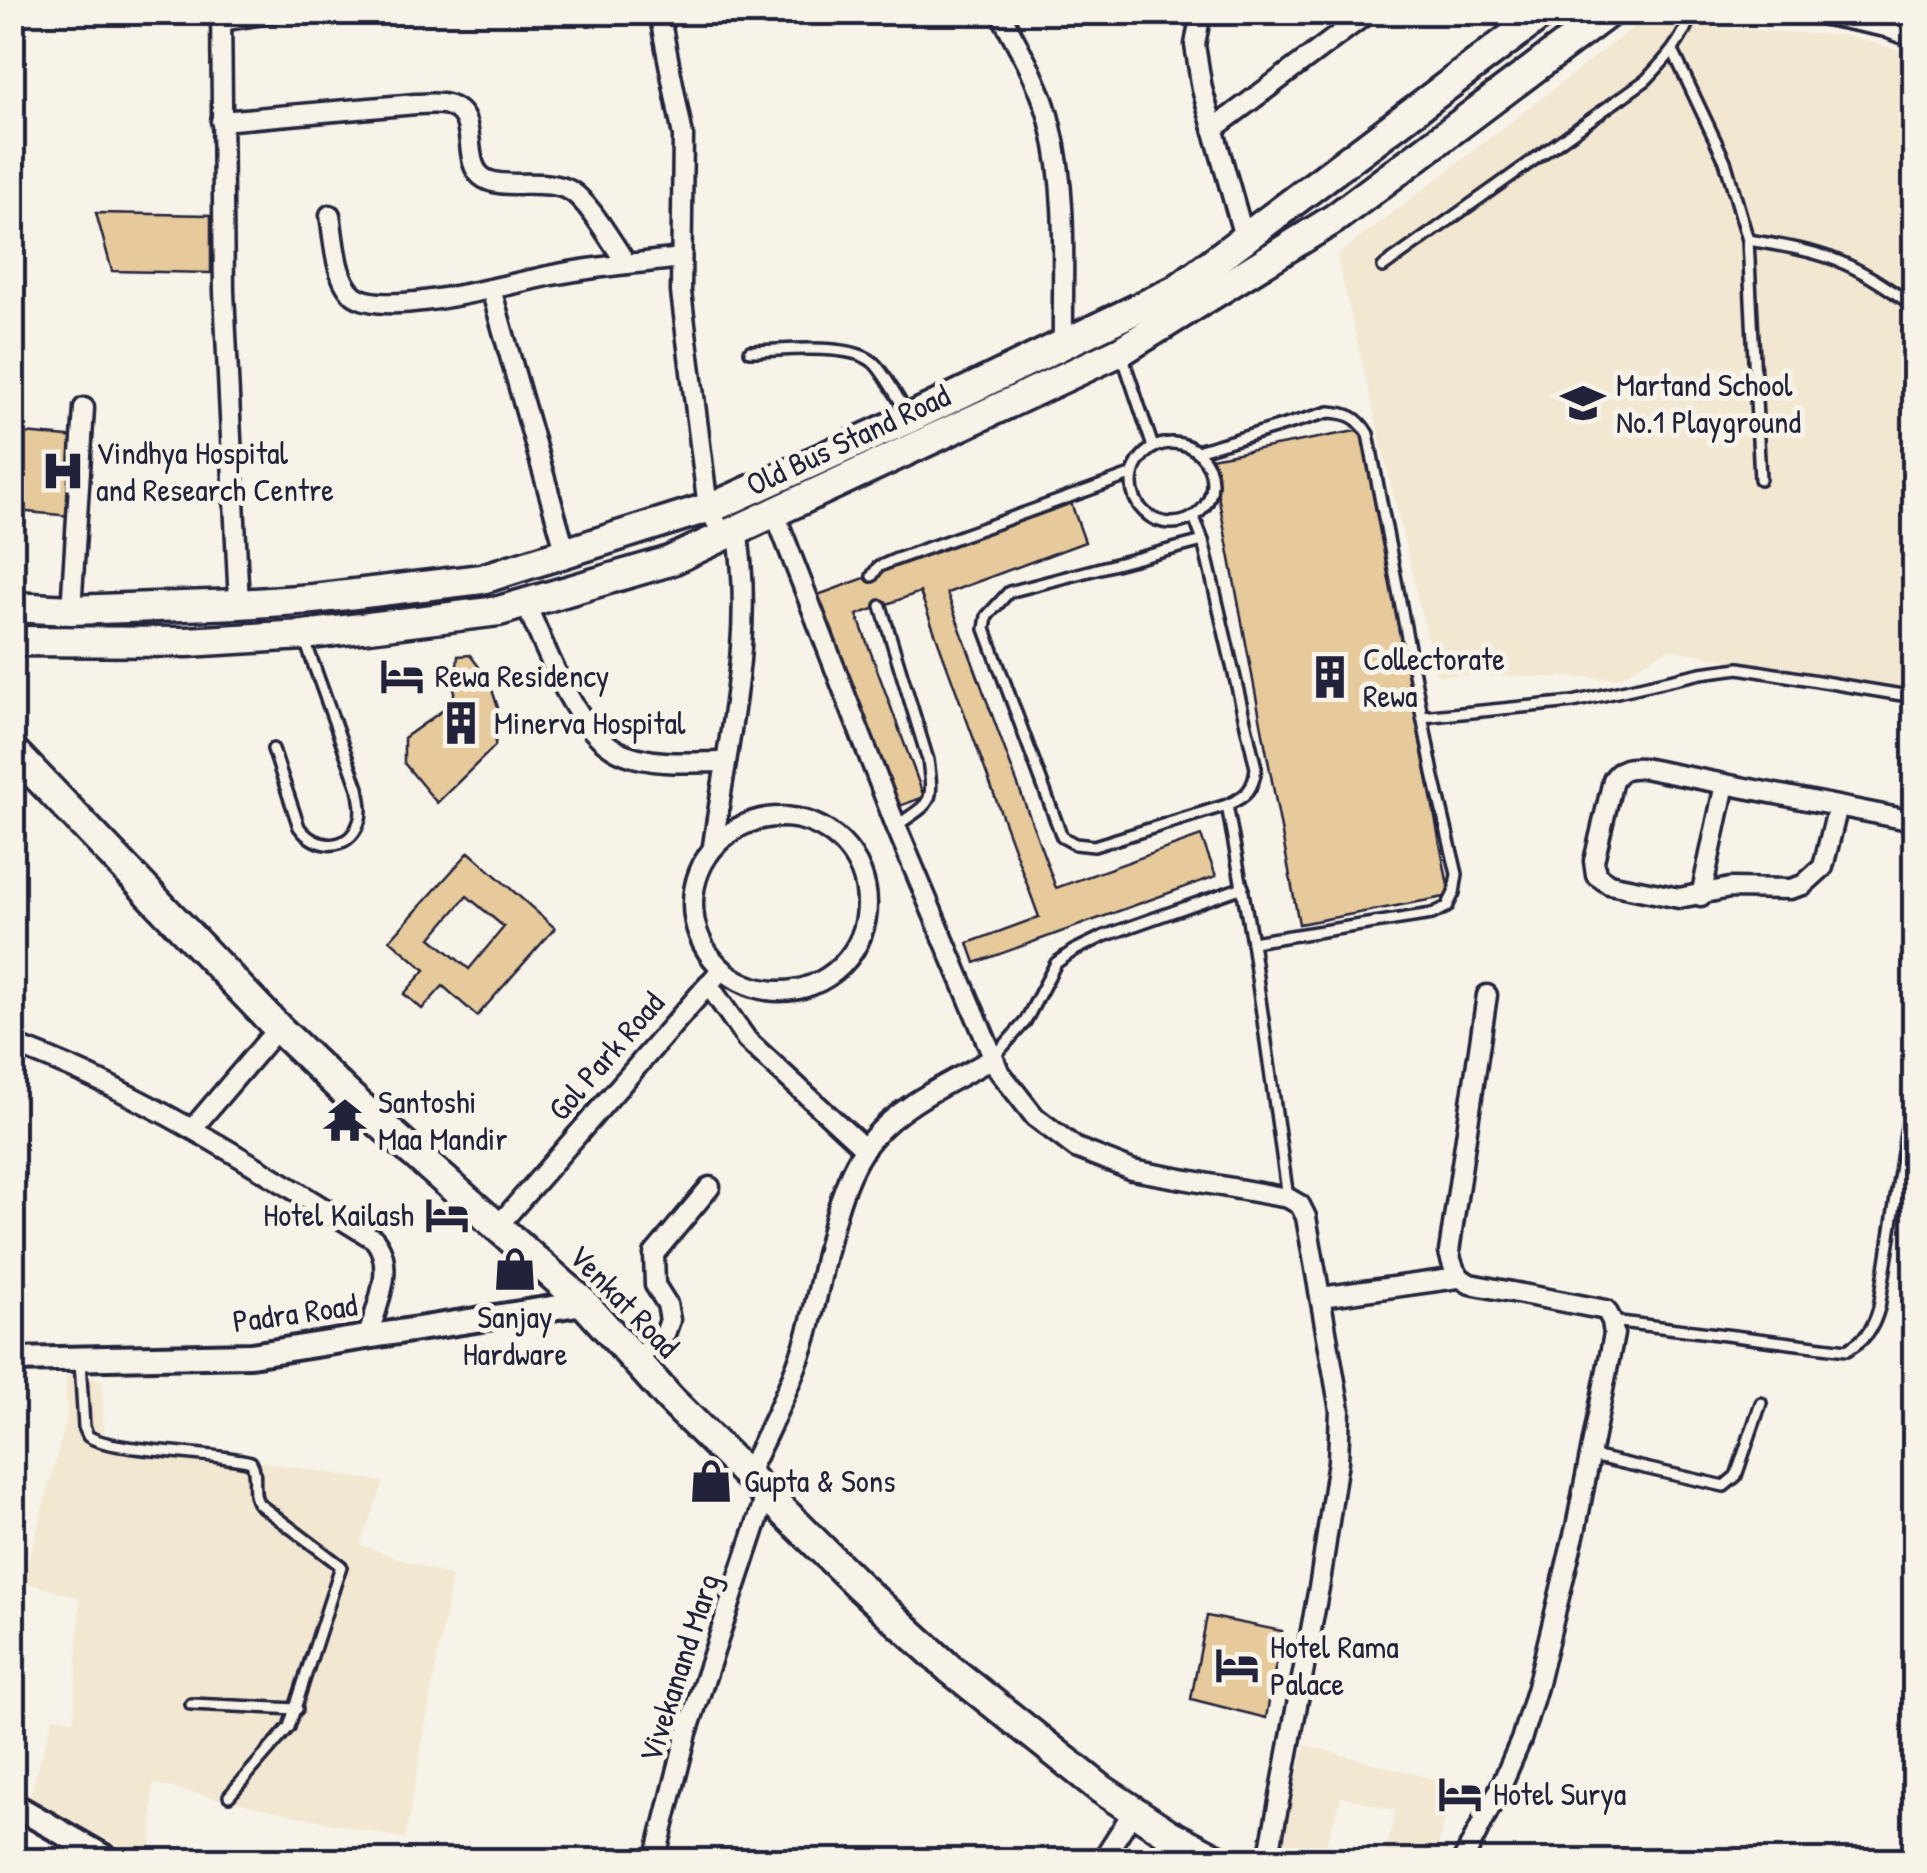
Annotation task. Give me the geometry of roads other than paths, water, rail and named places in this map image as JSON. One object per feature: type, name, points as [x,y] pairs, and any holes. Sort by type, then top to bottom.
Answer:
[{"type":"main road","name":"Old Bus Stand Road","points":[[12,607],[71,610],[314,600],[482,579],[708,508],[910,418],[1176,290],[1545,12]]},
{"type":"main road","name":"Old Bus Stand Road","points":[[12,641],[187,642],[304,635],[498,611],[670,561],[1120,351],[1334,219],[1609,12]]},
{"type":"main road","name":"Venkat Road","points":[[12,750],[278,1028],[348,1096],[584,1303],[756,1486],[950,1669],[1133,1812],[1219,1860]]},
{"type":"street","points":[[239,604],[224,292],[221,16],[275,12]]},
{"type":"street","points":[[659,12],[684,136],[681,292],[708,508],[730,533],[744,573],[745,616],[713,846],[696,876],[692,910],[700,942],[747,1040],[865,1149]]},
{"type":"street","points":[[1201,12],[1195,45],[1202,89],[1244,237]]},
{"type":"street","points":[[1213,128],[1369,12]]},
{"type":"street","points":[[1811,12],[1886,26],[1914,38]]},
{"type":"street","points":[[1005,22],[1031,70],[1051,126],[1060,190],[1063,342]]},
{"type":"street","points":[[221,121],[416,104],[447,105],[459,112],[469,127],[473,161],[479,175],[491,182],[540,182],[573,192],[627,264]]},
{"type":"street","points":[[330,216],[342,276],[351,294],[368,303],[397,304],[558,274],[682,258]]},
{"type":"street","points":[[490,289],[566,553]]},
{"type":"street","points":[[71,610],[84,408]]},
{"type":"street","points":[[774,512],[896,826],[999,1071],[1035,1117],[1076,1148],[1132,1170],[1288,1198],[1300,1205],[1306,1218],[1340,1410],[1338,1460],[1320,1582],[1268,1860]]},
{"type":"street","points":[[525,603],[576,709],[596,738],[623,754],[657,762],[724,762]]},
{"type":"street","points":[[1838,806],[1823,866],[1803,885],[1790,890],[1730,888],[1679,898],[1609,884],[1596,875],[1594,861],[1613,780],[1628,767],[1643,768],[1838,806],[1914,821]]},
{"type":"street","points":[[1701,896],[1725,784]]},
{"type":"street","points":[[713,846],[741,825],[774,816],[808,821],[838,838],[859,866],[868,899],[863,933],[845,962],[818,984],[784,992],[715,977]]},
{"type":"street","name":"Gol Park Road","points":[[497,1226],[715,977]]},
{"type":"street","points":[[1458,1278],[1449,1252],[1486,995]]},
{"type":"street","points":[[192,1130],[278,1028]]},
{"type":"street","points":[[12,1044],[58,1061],[192,1130],[374,1239],[386,1260],[368,1337]]},
{"type":"street","name":"Vivekanand Marg","points":[[656,1860],[686,1733],[770,1429],[806,1342],[851,1173],[865,1149],[896,1115],[994,1058]]},
{"type":"street","points":[[636,1361],[665,1334],[670,1320],[667,1304],[655,1285],[654,1254],[710,1187]]},
{"type":"street","points":[[1321,1296],[1458,1278],[1470,1284],[1597,1307],[1606,1310],[1612,1321],[1614,1334],[1592,1456],[1541,1670],[1521,1740],[1463,1860]]},
{"type":"street","name":"Padra Road","points":[[14,1364],[80,1358],[251,1355],[584,1303]]},
{"type":"street","points":[[12,1804],[110,1860]]},
{"type":"street","points":[[1102,1860],[1133,1812]]},
{"type":"lane","points":[[1383,267],[1646,80],[1673,52],[1686,32],[1692,12]]},
{"type":"lane","points":[[1673,52],[1725,161],[1748,240],[1760,479]]},
{"type":"lane","points":[[1748,240],[1816,251],[1850,264],[1914,307]]},
{"type":"lane","points":[[1113,318],[1120,351],[1154,448]]},
{"type":"lane","points":[[750,351],[858,353],[874,362],[910,418]]},
{"type":"lane","points":[[1197,451],[1329,412],[1360,420],[1368,434],[1422,717],[1457,874],[1447,907],[1432,914],[1252,942]]},
{"type":"lane","points":[[1176,443],[1197,451],[1210,469],[1213,480],[1208,503],[1194,517],[1169,523],[1148,515],[1134,497],[1133,474],[1137,464],[1154,448],[1176,443]]},
{"type":"lane","points":[[872,576],[878,567],[894,560],[1133,474]]},
{"type":"lane","points":[[1194,517],[1203,541],[1256,768],[1253,787],[1245,797],[1227,805],[1094,846],[1075,844],[1062,837],[985,629],[987,616],[1009,592],[1203,541]]},
{"type":"lane","points":[[881,606],[931,781],[928,804],[896,826]]},
{"type":"lane","points":[[272,749],[299,828],[307,838],[329,846],[348,837],[358,826],[358,788],[304,635]]},
{"type":"lane","points":[[1422,717],[1573,702],[1739,668],[1914,697]]},
{"type":"lane","points":[[1227,805],[1252,942],[1288,1198]]},
{"type":"lane","points":[[994,1058],[1024,1022],[1056,963],[1073,951],[1243,886]]},
{"type":"lane","points":[[1612,1321],[1848,1350],[1865,1340],[1879,1308],[1908,1120]]},
{"type":"lane","points":[[80,1358],[84,1427],[88,1436],[106,1443],[251,1462],[259,1504],[341,1566],[297,1709],[278,1740],[228,1796]]},
{"type":"lane","points":[[1592,1456],[1724,1486],[1736,1476],[1760,1403]]},
{"type":"lane","points":[[191,1704],[297,1709]]},
{"type":"place","name":"Martand School No.1 Playground","points":[[1583,403]]},
{"type":"place","name":"Vindhya Hospital and Research Centre","points":[[63,471]]},
{"type":"place","name":"Rewa Residency","points":[[402,676]]},
{"type":"place","name":"Collectorate Rewa","points":[[1330,677]]},
{"type":"place","name":"Minerva Hospital","points":[[461,723]]},
{"type":"place","name":"Santoshi Maa Mandir","points":[[345,1120]]},
{"type":"place","name":"Hotel Kailash","points":[[447,1215]]},
{"type":"place","name":"Sanjay Hardware","points":[[515,1269]]},
{"type":"place","name":"Gupta & Sons","points":[[711,1481]]},
{"type":"place","name":"Hotel Rama Palace","points":[[1237,1665]]},
{"type":"place","name":"Hotel Surya","points":[[1460,1794]]}]
